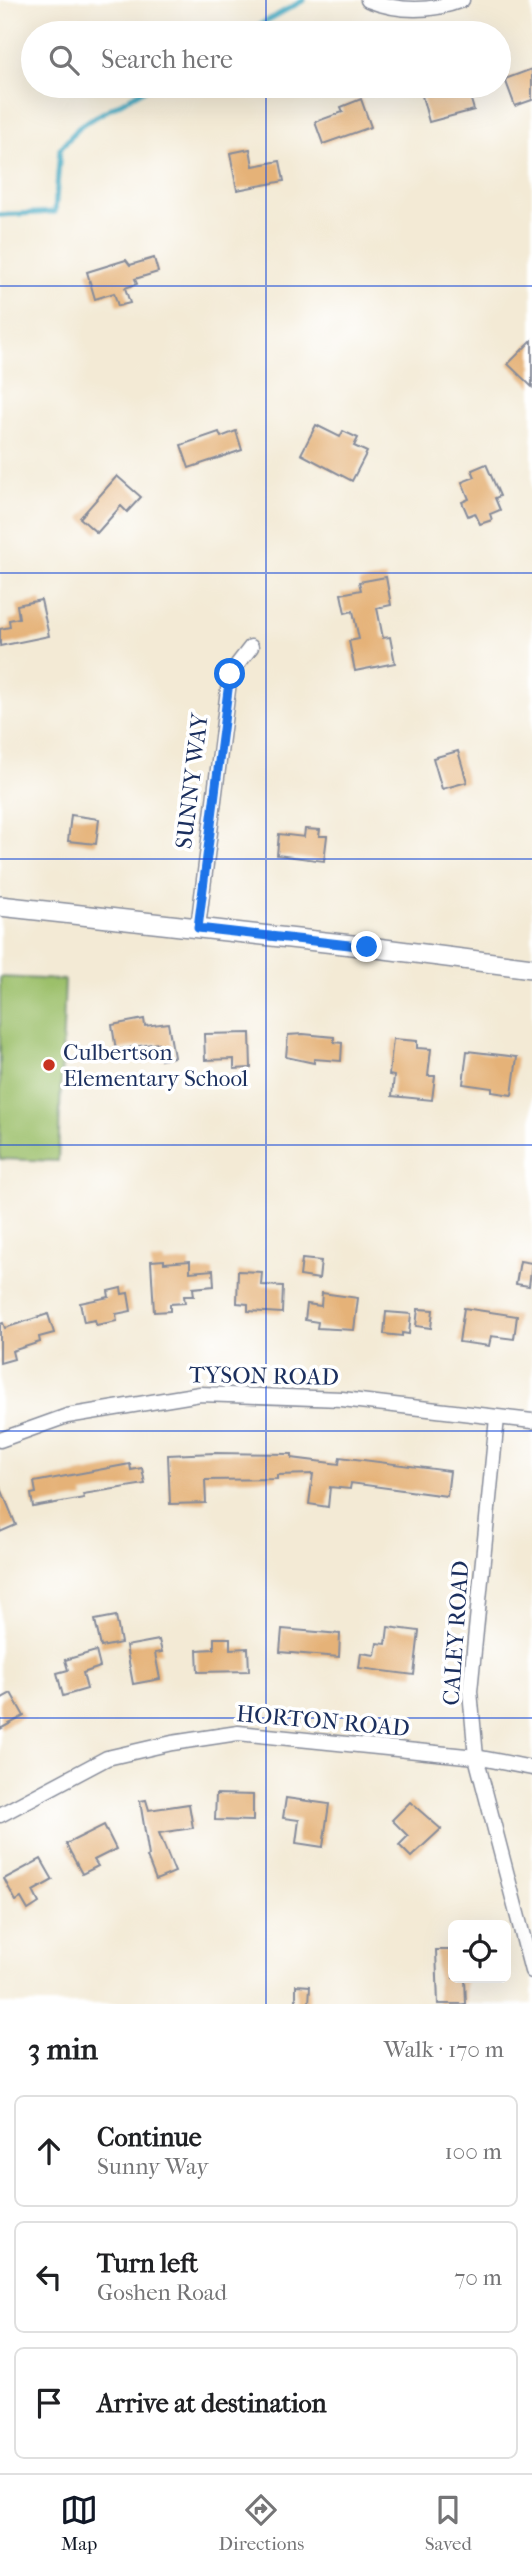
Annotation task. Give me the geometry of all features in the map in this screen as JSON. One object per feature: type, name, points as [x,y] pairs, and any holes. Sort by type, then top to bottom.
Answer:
[{"type":"street","points":[[369,0],[409,10],[446,6],[462,0]]},
{"type":"street","name":"SUNNY WAY","points":[[198,928],[230,674],[251,647]]},
{"type":"street","points":[[0,906],[532,968]]},
{"type":"street","name":"TYSON ROAD","points":[[0,1440],[67,1416],[200,1394],[342,1399],[532,1422]]},
{"type":"street","name":"CALEY ROAD","points":[[496,1418],[470,1691],[476,1757],[532,1971]]},
{"type":"street","name":"HORTON ROAD","points":[[0,1815],[107,1758],[172,1743],[237,1734],[476,1757],[532,1768]]},
{"type":"green space","points":[[0,977],[65,980],[58,1161],[0,1159]]},
{"type":"building","points":[[532,69],[532,100],[515,106],[511,95],[511,77]]},
{"type":"building","points":[[423,98],[470,98],[474,110],[429,122]]},
{"type":"building","points":[[361,99],[371,127],[323,144],[315,122],[343,112],[341,107]]},
{"type":"building","points":[[250,149],[253,166],[280,161],[284,181],[237,190],[230,153]]},
{"type":"building","points":[[154,258],[158,272],[135,279],[137,284],[125,288],[130,303],[118,306],[114,293],[95,299],[87,272],[126,260],[130,265]]},
{"type":"building","points":[[532,340],[532,387],[508,364]]},
{"type":"building","points":[[316,425],[340,437],[343,431],[358,438],[354,446],[367,452],[352,481],[301,454]]},
{"type":"building","points":[[236,431],[242,450],[189,468],[181,445],[219,432],[221,437]]},
{"type":"building","points":[[486,464],[500,496],[495,498],[500,510],[490,514],[492,520],[480,524],[475,513],[468,516],[462,502],[469,499],[462,482],[475,477],[472,470]]},
{"type":"building","points":[[117,476],[141,497],[127,512],[121,506],[97,533],[80,518]]},
{"type":"building","points":[[386,577],[391,605],[377,608],[383,638],[390,637],[395,663],[355,671],[349,641],[359,639],[353,611],[345,613],[341,594],[361,590],[359,582]]},
{"type":"building","points":[[41,600],[49,636],[0,646],[0,629],[10,627],[9,620],[19,618],[17,605]]},
{"type":"building","points":[[458,751],[467,782],[442,789],[433,758]]},
{"type":"building","points":[[71,815],[99,819],[96,844],[68,841]]},
{"type":"building","points":[[305,829],[320,830],[319,836],[327,836],[324,861],[277,855],[279,834],[304,837]]},
{"type":"building","points":[[144,1019],[145,1026],[168,1023],[174,1057],[161,1060],[158,1043],[116,1050],[112,1025]]},
{"type":"building","points":[[250,1033],[251,1068],[234,1069],[234,1059],[205,1060],[204,1034]]},
{"type":"building","points":[[288,1035],[334,1037],[334,1042],[342,1043],[341,1061],[314,1059],[314,1063],[286,1057]]},
{"type":"building","points":[[393,1039],[417,1041],[417,1048],[431,1049],[428,1076],[435,1076],[432,1100],[392,1096],[394,1076],[389,1075]]},
{"type":"building","points":[[467,1051],[517,1057],[512,1095],[492,1092],[492,1088],[463,1084]]},
{"type":"building","points":[[302,1259],[321,1261],[319,1279],[300,1276]]},
{"type":"building","points":[[164,1260],[164,1263],[190,1261],[190,1272],[213,1270],[214,1286],[193,1288],[194,1296],[184,1296],[185,1303],[170,1304],[170,1311],[154,1312],[151,1261]]},
{"type":"building","points":[[520,1261],[532,1263],[529,1286],[516,1284]]},
{"type":"building","points":[[238,1271],[262,1272],[261,1285],[283,1286],[282,1313],[248,1311],[248,1304],[237,1303]]},
{"type":"building","points":[[121,1288],[122,1294],[128,1293],[131,1311],[116,1314],[117,1321],[96,1325],[95,1320],[84,1322],[80,1303],[109,1297],[108,1291]]},
{"type":"building","points":[[322,1293],[358,1298],[354,1330],[317,1328],[318,1322],[305,1320],[307,1304],[321,1306]]},
{"type":"building","points":[[464,1308],[517,1316],[514,1339],[491,1336],[489,1346],[459,1342]]},
{"type":"building","points":[[418,1309],[433,1310],[431,1328],[416,1326]]},
{"type":"building","points":[[386,1312],[411,1314],[409,1334],[384,1334]]},
{"type":"building","points":[[48,1314],[54,1333],[39,1337],[40,1342],[12,1351],[14,1359],[0,1363],[0,1324],[3,1323],[5,1328]]},
{"type":"building","points":[[292,1454],[292,1458],[339,1464],[340,1457],[450,1471],[447,1496],[351,1483],[350,1489],[330,1487],[328,1507],[309,1504],[313,1474],[277,1475],[277,1479],[205,1480],[206,1503],[170,1504],[168,1455]]},
{"type":"building","points":[[130,1464],[131,1470],[142,1468],[145,1484],[83,1494],[84,1498],[33,1507],[31,1494],[36,1493],[34,1482]]},
{"type":"building","points":[[0,1486],[16,1525],[0,1532]]},
{"type":"building","points":[[116,1616],[121,1643],[101,1647],[95,1620]]},
{"type":"building","points":[[388,1627],[419,1631],[414,1675],[359,1668],[361,1653],[375,1655],[377,1643],[386,1644]]},
{"type":"building","points":[[282,1629],[340,1634],[339,1657],[280,1652]]},
{"type":"building","points":[[214,1638],[230,1638],[230,1649],[248,1648],[249,1671],[198,1672],[197,1650],[214,1649]]},
{"type":"building","points":[[159,1640],[162,1652],[155,1653],[160,1679],[133,1684],[126,1646]]},
{"type":"building","points":[[96,1651],[100,1667],[83,1673],[87,1689],[63,1696],[57,1673],[68,1670],[65,1660]]},
{"type":"building","points":[[11,1693],[24,1716],[0,1729],[0,1699]]},
{"type":"building","points":[[216,1794],[253,1795],[253,1821],[215,1820]]},
{"type":"building","points":[[286,1798],[329,1804],[323,1847],[296,1843],[299,1820],[283,1818]]},
{"type":"building","points":[[146,1800],[149,1810],[189,1804],[193,1828],[159,1833],[175,1872],[156,1880],[147,1857],[149,1856],[140,1801]]},
{"type":"building","points":[[410,1802],[441,1829],[411,1857],[399,1845],[408,1836],[392,1820]]},
{"type":"building","points":[[104,1825],[116,1849],[94,1860],[98,1866],[82,1874],[66,1844]]},
{"type":"building","points":[[41,1859],[53,1880],[33,1891],[39,1903],[28,1910],[21,1898],[16,1901],[4,1879]]},
{"type":"building","points":[[436,1950],[448,1950],[448,1983],[465,1983],[466,2004],[438,2004]]},
{"type":"building","points":[[296,1985],[310,1986],[309,2004],[296,2004]]},
{"type":"waterway","points":[[266,21],[304,0]]},
{"type":"waterway","points":[[0,215],[55,212],[60,149],[81,125],[129,98]]},
{"type":"place","name":"Culbertson Elementary School","points":[[49,1065]]},
{"type":"route","points":[[230,674],[198,928],[367,947]]}]
